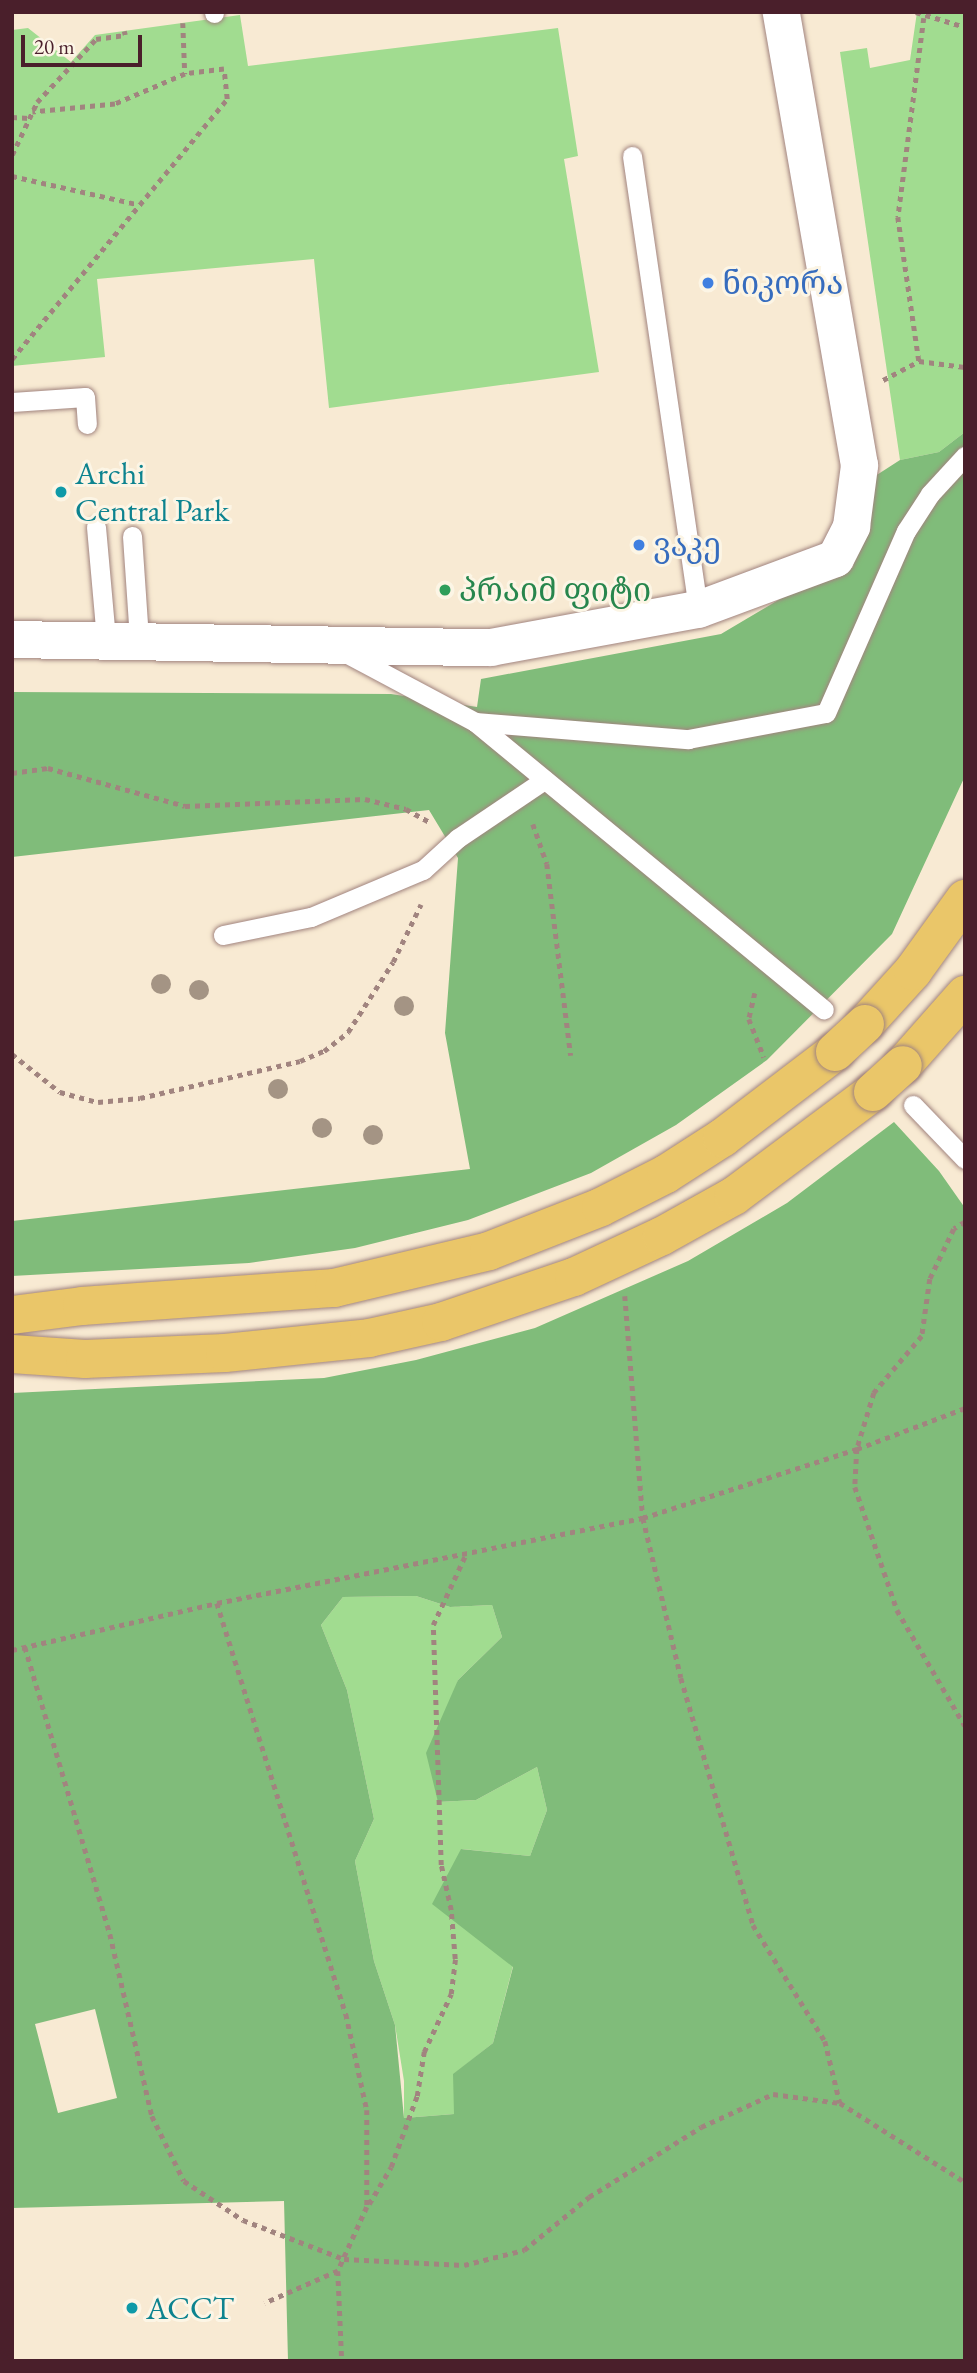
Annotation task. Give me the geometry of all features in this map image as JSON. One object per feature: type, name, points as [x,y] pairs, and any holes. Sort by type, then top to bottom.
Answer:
[{"type":"main road","points":[[12,1315],[82,1306],[334,1289],[489,1251],[601,1207],[666,1174],[722,1138],[835,1052],[913,971],[965,899]]},
{"type":"main road","points":[[12,1354],[85,1359],[305,1346],[369,1338],[467,1314],[574,1277],[662,1236],[745,1188],[873,1092],[903,1065],[965,995]]},
{"type":"street","points":[[12,639],[122,639],[334,647],[490,647],[698,609],[835,558],[850,526],[859,465],[781,12]]},
{"type":"lane","points":[[632,156],[698,609]]},
{"type":"lane","points":[[12,402],[85,397],[87,424]]},
{"type":"lane","points":[[475,722],[688,739],[826,713],[906,531],[930,494],[965,456]]},
{"type":"lane","points":[[96,527],[122,639]]},
{"type":"lane","points":[[122,639],[132,536]]},
{"type":"lane","points":[[334,647],[475,722],[763,963],[824,1010]]},
{"type":"lane","points":[[223,935],[312,917],[437,861],[458,838],[544,780]]},
{"type":"lane","points":[[913,1105],[965,1158]]},
{"type":"path","points":[[183,12],[186,75]]},
{"type":"path","points":[[916,12],[924,18],[965,27]]},
{"type":"path","points":[[924,18],[898,216],[919,361],[965,367]]},
{"type":"path","points":[[12,155],[32,112],[96,39],[125,35],[124,31]]},
{"type":"path","points":[[12,359],[136,204],[227,99],[224,69],[186,75],[115,104],[32,112]]},
{"type":"path","points":[[12,117],[29,118]]},
{"type":"path","points":[[12,176],[136,204]]},
{"type":"path","points":[[12,774],[48,768],[186,806],[365,799],[406,809],[458,838]]},
{"type":"path","points":[[522,794],[547,864],[571,1056]]},
{"type":"path","points":[[12,1054],[60,1092],[98,1102],[219,1082],[324,1051],[348,1032],[393,962],[414,923],[437,861]]},
{"type":"path","points":[[763,963],[749,1019],[770,1071]]},
{"type":"path","points":[[965,1222],[954,1230],[930,1279],[922,1336],[874,1393],[857,1449],[855,1488],[897,1610],[965,1726]]},
{"type":"path","points":[[624,1284],[643,1518],[681,1678],[753,1925],[825,2041],[841,2103]]},
{"type":"path","points":[[12,1650],[216,1603],[643,1518],[857,1449],[965,1408]]},
{"type":"path","points":[[342,2361],[338,2271],[367,2207],[391,2167],[417,2096],[424,2052],[452,1994],[455,1959],[452,1910],[441,1865],[433,1625],[467,1553]]},
{"type":"path","points":[[216,1603],[346,2014],[367,2110],[367,2207]]},
{"type":"path","points":[[25,1647],[110,1934],[152,2116],[184,2182],[243,2220],[344,2259],[464,2264],[524,2250],[590,2197],[701,2127],[773,2094],[841,2103],[965,2182]]},
{"type":"path","points":[[265,2303],[338,2271]]},
{"type":"green space","points":[[917,12],[965,12],[965,432],[939,452],[900,460],[840,52],[867,48],[870,68],[910,60]]},
{"type":"green space","points":[[240,15],[248,66],[558,28],[578,156],[564,159],[599,372],[329,408],[314,259],[97,279],[105,357],[12,366],[12,30],[28,28],[71,62],[95,35]]},
{"type":"green space","points":[[965,432],[965,776],[892,934],[767,1060],[676,1125],[591,1173],[468,1220],[355,1248],[249,1263],[12,1276],[12,1221],[470,1169],[445,1033],[458,858],[429,810],[12,857],[12,692],[391,694],[477,707],[481,679],[721,634],[790,593],[842,576],[853,567],[869,480],[900,460],[939,452]]},
{"type":"green space","points":[[894,1122],[939,1171],[965,1208],[965,2361],[288,2361],[284,2201],[12,2208],[12,1393],[324,1378],[416,1360],[535,1328],[688,1261],[787,1203]],"holes":[[[416,1596],[450,1607],[492,1605],[502,1637],[458,1680],[426,1753],[438,1802],[476,1800],[537,1767],[547,1810],[530,1856],[461,1849],[432,1904],[513,1967],[493,2043],[453,2074],[454,2114],[404,2118],[395,2025],[374,1961],[355,1861],[374,1819],[347,1690],[321,1625],[343,1597]],[[95,2009],[117,2098],[58,2113],[35,2024]]]},
{"type":"green space","points":[[416,1596],[450,1607],[492,1605],[502,1637],[458,1680],[438,1802],[476,1800],[537,1767],[547,1810],[530,1856],[462,1849],[513,1966],[493,2043],[454,2074],[454,2114],[404,2118],[404,2081],[395,2025],[374,1961],[355,1861],[374,1819],[347,1690],[321,1625],[343,1597]]},
{"type":"place","name":"ნიკორა","points":[[708,283]]},
{"type":"place","name":"Archi Central Park","points":[[61,492]]},
{"type":"place","name":"ვაკე","points":[[639,545]]},
{"type":"place","name":"პრაიმ ფიტი","points":[[445,590]]},
{"type":"place","name":"ACCT","points":[[132,2308]]}]
